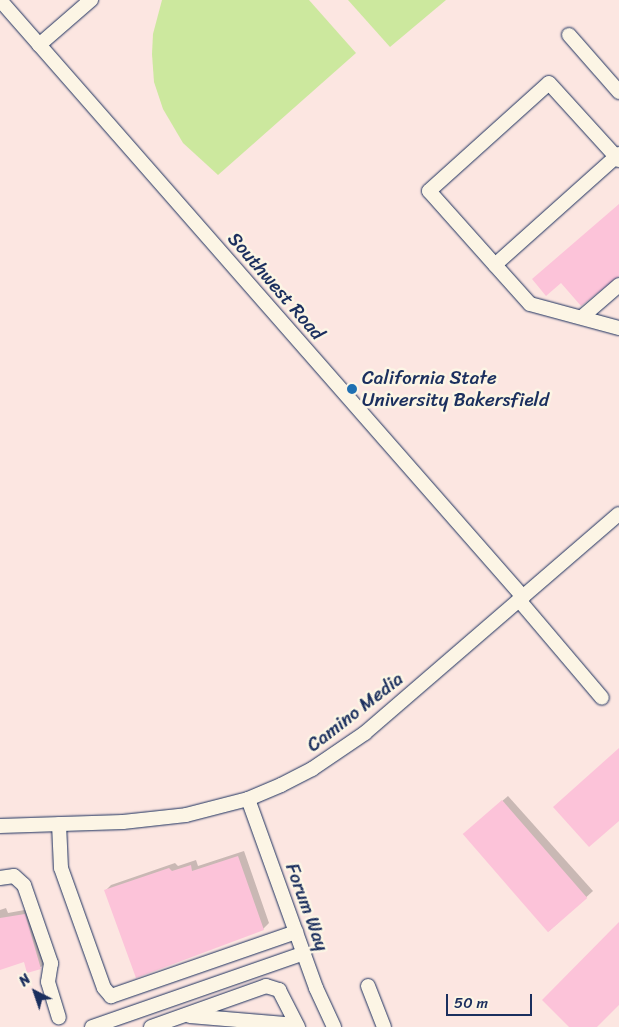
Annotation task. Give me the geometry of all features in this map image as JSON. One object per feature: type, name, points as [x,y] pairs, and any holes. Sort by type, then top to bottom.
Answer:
[{"type":"street","name":"Southwest Road","points":[[0,0],[521,598],[602,698]]},
{"type":"street","points":[[40,45],[91,0]]},
{"type":"street","points":[[569,35],[619,92]]},
{"type":"street","points":[[494,265],[618,157],[549,83],[429,191],[494,265],[530,304],[619,328]]},
{"type":"street","points":[[582,318],[619,285]]},
{"type":"street","name":"Camino Media","points":[[0,826],[151,820],[214,809],[248,799],[304,773],[342,750],[619,514]]},
{"type":"street","name":"Forum Way","points":[[248,799],[296,932],[334,1027]]},
{"type":"street","points":[[59,824],[61,868],[104,988],[111,996],[296,932]]},
{"type":"street","points":[[0,878],[14,876],[24,885],[51,963],[48,982],[59,1017]]},
{"type":"street","points":[[92,1027],[107,1024],[304,953]]},
{"type":"street","points":[[150,1027],[266,986],[279,990],[298,1026]]},
{"type":"street","points":[[368,986],[384,1027]]},
{"type":"street","points":[[184,1016],[298,1026]]},
{"type":"green space","points":[[162,0],[309,0],[356,53],[218,175],[183,143],[163,109],[154,82],[153,34]]},
{"type":"green space","points":[[348,0],[446,0],[390,47]]},
{"type":"building","points":[[619,204],[619,276],[581,306],[561,283],[546,296],[532,279]]},
{"type":"building","points":[[619,748],[619,821],[589,847],[553,807]]},
{"type":"building","points":[[502,800],[587,898],[548,932],[463,834]]},
{"type":"building","points":[[238,856],[264,930],[136,978],[104,890],[169,868],[172,871],[191,865],[192,871]]},
{"type":"building","points":[[25,914],[41,969],[27,973],[24,962],[0,970],[0,918]]},
{"type":"building","points":[[619,922],[619,1005],[597,1027],[569,1027],[542,1000]]},
{"type":"place","name":"California State University Bakersfield","points":[[352,389]]}]
